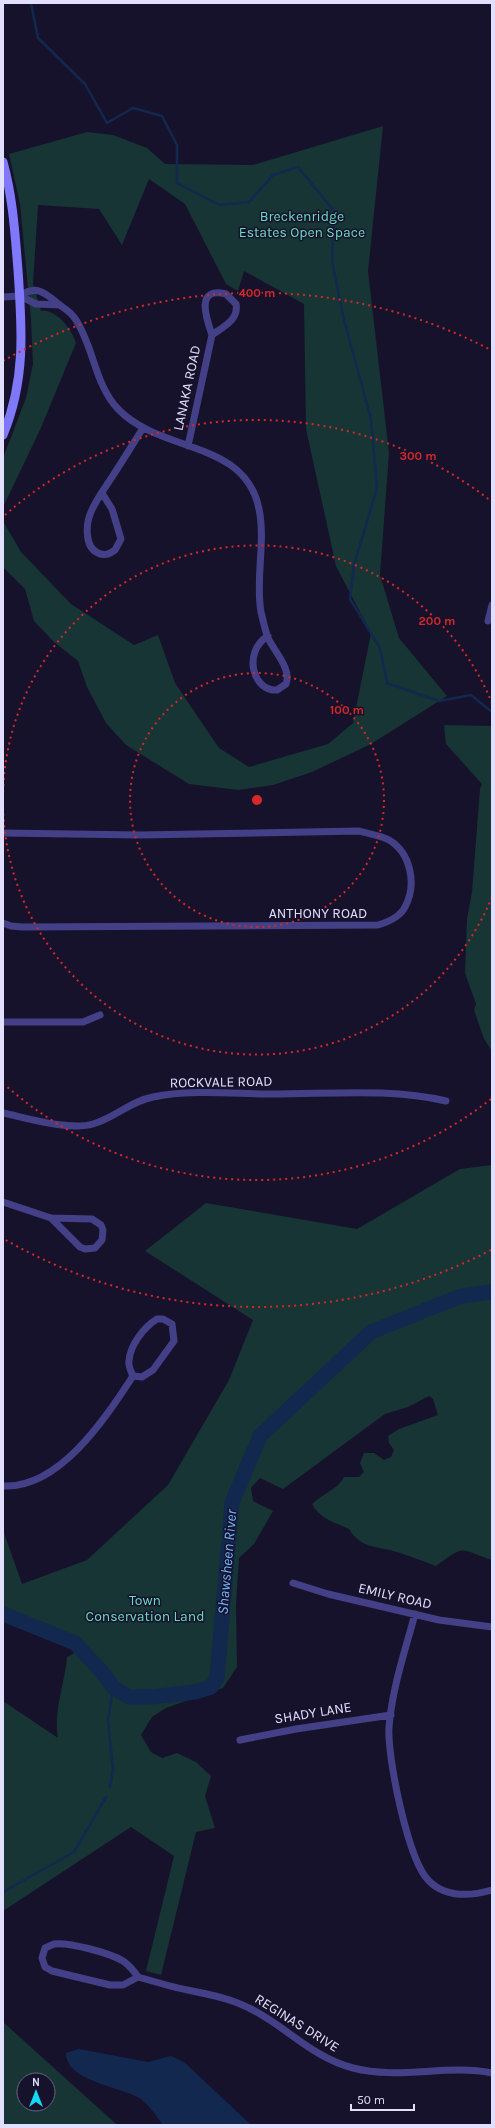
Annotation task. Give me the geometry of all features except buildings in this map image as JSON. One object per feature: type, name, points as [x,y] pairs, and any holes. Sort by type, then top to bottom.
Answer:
[{"type":"main road","points":[[3,162],[12,202],[20,296],[21,366],[12,412],[3,435]]},
{"type":"street","points":[[20,296],[29,290],[36,290],[51,296],[60,305],[68,310],[77,320],[107,395],[123,414],[143,428],[212,454],[227,462],[240,473],[255,494],[261,519],[259,598],[268,636],[288,676],[286,684],[276,690],[268,689],[263,686],[254,671],[252,662],[255,648],[268,636]]},
{"type":"street","name":"LANAKA ROAD","points":[[188,446],[212,335],[204,312],[205,302],[212,294],[226,294],[232,298],[236,304],[236,314],[232,320],[212,335]]},
{"type":"street","points":[[3,297],[20,296],[36,304],[60,305]]},
{"type":"street","points":[[102,494],[112,509],[121,539],[115,550],[106,554],[96,552],[91,548],[87,531],[91,511],[143,428]]},
{"type":"street","points":[[488,621],[492,605]]},
{"type":"street","name":"ANTHONY ROAD","points":[[3,834],[359,831],[390,841],[407,860],[411,871],[409,892],[405,907],[395,918],[378,925],[105,928],[22,927],[3,923]]},
{"type":"street","points":[[3,1022],[83,1022],[100,1014]]},
{"type":"street","name":"ROCKVALE ROAD","points":[[3,1113],[61,1124],[92,1124],[153,1097],[186,1094],[375,1094],[427,1097],[446,1101]]},
{"type":"street","points":[[3,1202],[51,1218],[87,1219],[97,1221],[103,1230],[102,1240],[95,1248],[85,1249],[80,1247],[51,1218]]},
{"type":"street","points":[[3,1486],[10,1486],[35,1480],[54,1469],[75,1452],[113,1408],[133,1376],[129,1360],[147,1325],[157,1320],[168,1320],[172,1324],[174,1341],[166,1355],[153,1370],[142,1377],[133,1376]]},
{"type":"street","name":"EMILY ROAD","points":[[293,1583],[328,1594],[415,1614],[466,1625],[492,1627]]},
{"type":"street","points":[[415,1614],[391,1715],[389,1750],[403,1817],[422,1872],[435,1886],[451,1892],[466,1895],[492,1890]]},
{"type":"street","name":"SHADY LANE","points":[[240,1740],[296,1728],[391,1715]]},
{"type":"street","points":[[54,1944],[88,1950],[122,1960],[138,1977],[118,1986],[61,1974],[45,1967],[43,1954],[48,1946],[54,1944]]},
{"type":"street","name":"REGINAS DRIVE","points":[[138,1977],[242,2005],[261,2014],[317,2054],[352,2068],[386,2073],[456,2069],[492,2073]]},
{"type":"green space","name":"Breckenridge Estates Open Space","points":[[383,126],[368,271],[389,453],[380,575],[399,638],[447,696],[371,744],[312,772],[273,785],[238,790],[189,784],[126,745],[106,723],[87,687],[78,661],[54,642],[34,621],[25,589],[3,567],[3,521],[21,552],[71,604],[134,645],[158,635],[175,683],[219,748],[249,767],[328,744],[353,723],[371,633],[336,566],[306,429],[304,304],[244,271],[238,291],[226,284],[185,204],[149,179],[122,245],[99,209],[38,205],[33,284],[41,311],[53,313],[63,321],[71,332],[76,343],[40,430],[3,507],[3,458],[26,398],[33,364],[31,319],[20,204],[9,154],[87,132],[113,135],[147,148],[165,164],[253,165]]},
{"type":"green space","points":[[444,725],[492,726],[492,1051],[484,1039],[474,1010],[476,1004],[465,973],[467,919],[472,892],[480,789],[482,784],[446,744]]},
{"type":"green space","name":"Town Conservation Land","points":[[492,1165],[492,1560],[468,1551],[463,1551],[453,1554],[436,1566],[397,1552],[370,1546],[359,1540],[349,1529],[323,1517],[312,1504],[338,1485],[344,1477],[359,1477],[364,1472],[360,1463],[364,1453],[374,1453],[384,1460],[391,1457],[394,1450],[389,1443],[388,1436],[399,1429],[438,1415],[433,1399],[429,1396],[408,1407],[385,1414],[283,1489],[260,1478],[251,1488],[253,1501],[273,1511],[254,1544],[239,1558],[236,1605],[237,1667],[223,1688],[166,1708],[152,1717],[141,1735],[151,1752],[162,1758],[177,1753],[196,1762],[211,1776],[205,1796],[215,1828],[196,1832],[161,1975],[146,1971],[174,1856],[131,1827],[3,1911],[3,1701],[58,1738],[58,1708],[67,1657],[82,1649],[66,1637],[22,1624],[11,1617],[3,1617],[3,1530],[22,1584],[87,1560],[168,1485],[229,1380],[253,1320],[145,1251],[206,1203],[357,1229],[460,1169]]},
{"type":"green space","points":[[3,2022],[117,2125],[3,2125]]},
{"type":"water","points":[[79,2049],[148,2062],[171,2056],[184,2062],[251,2125],[163,2125],[141,2099],[132,2094],[84,2077],[75,2071],[68,2063],[66,2053]]},
{"type":"waterway","points":[[31,3],[38,38],[85,84],[107,123],[133,108],[162,116],[177,145],[177,183],[219,205],[249,202],[273,175],[298,167],[334,211],[332,261],[344,320],[371,419],[377,488],[354,565],[350,599],[380,648],[387,683],[439,701],[471,695],[492,712]]},
{"type":"waterway","name":"Shawsheen River","points":[[3,1614],[75,1643],[101,1671],[113,1687],[129,1697],[151,1697],[195,1692],[211,1687],[217,1678],[232,1503],[260,1436],[371,1332],[461,1296],[492,1292]]},
{"type":"waterway","points":[[110,1787],[113,1770],[108,1721],[113,1687]]},
{"type":"waterway","points":[[3,1892],[74,1852],[106,1797]]}]
